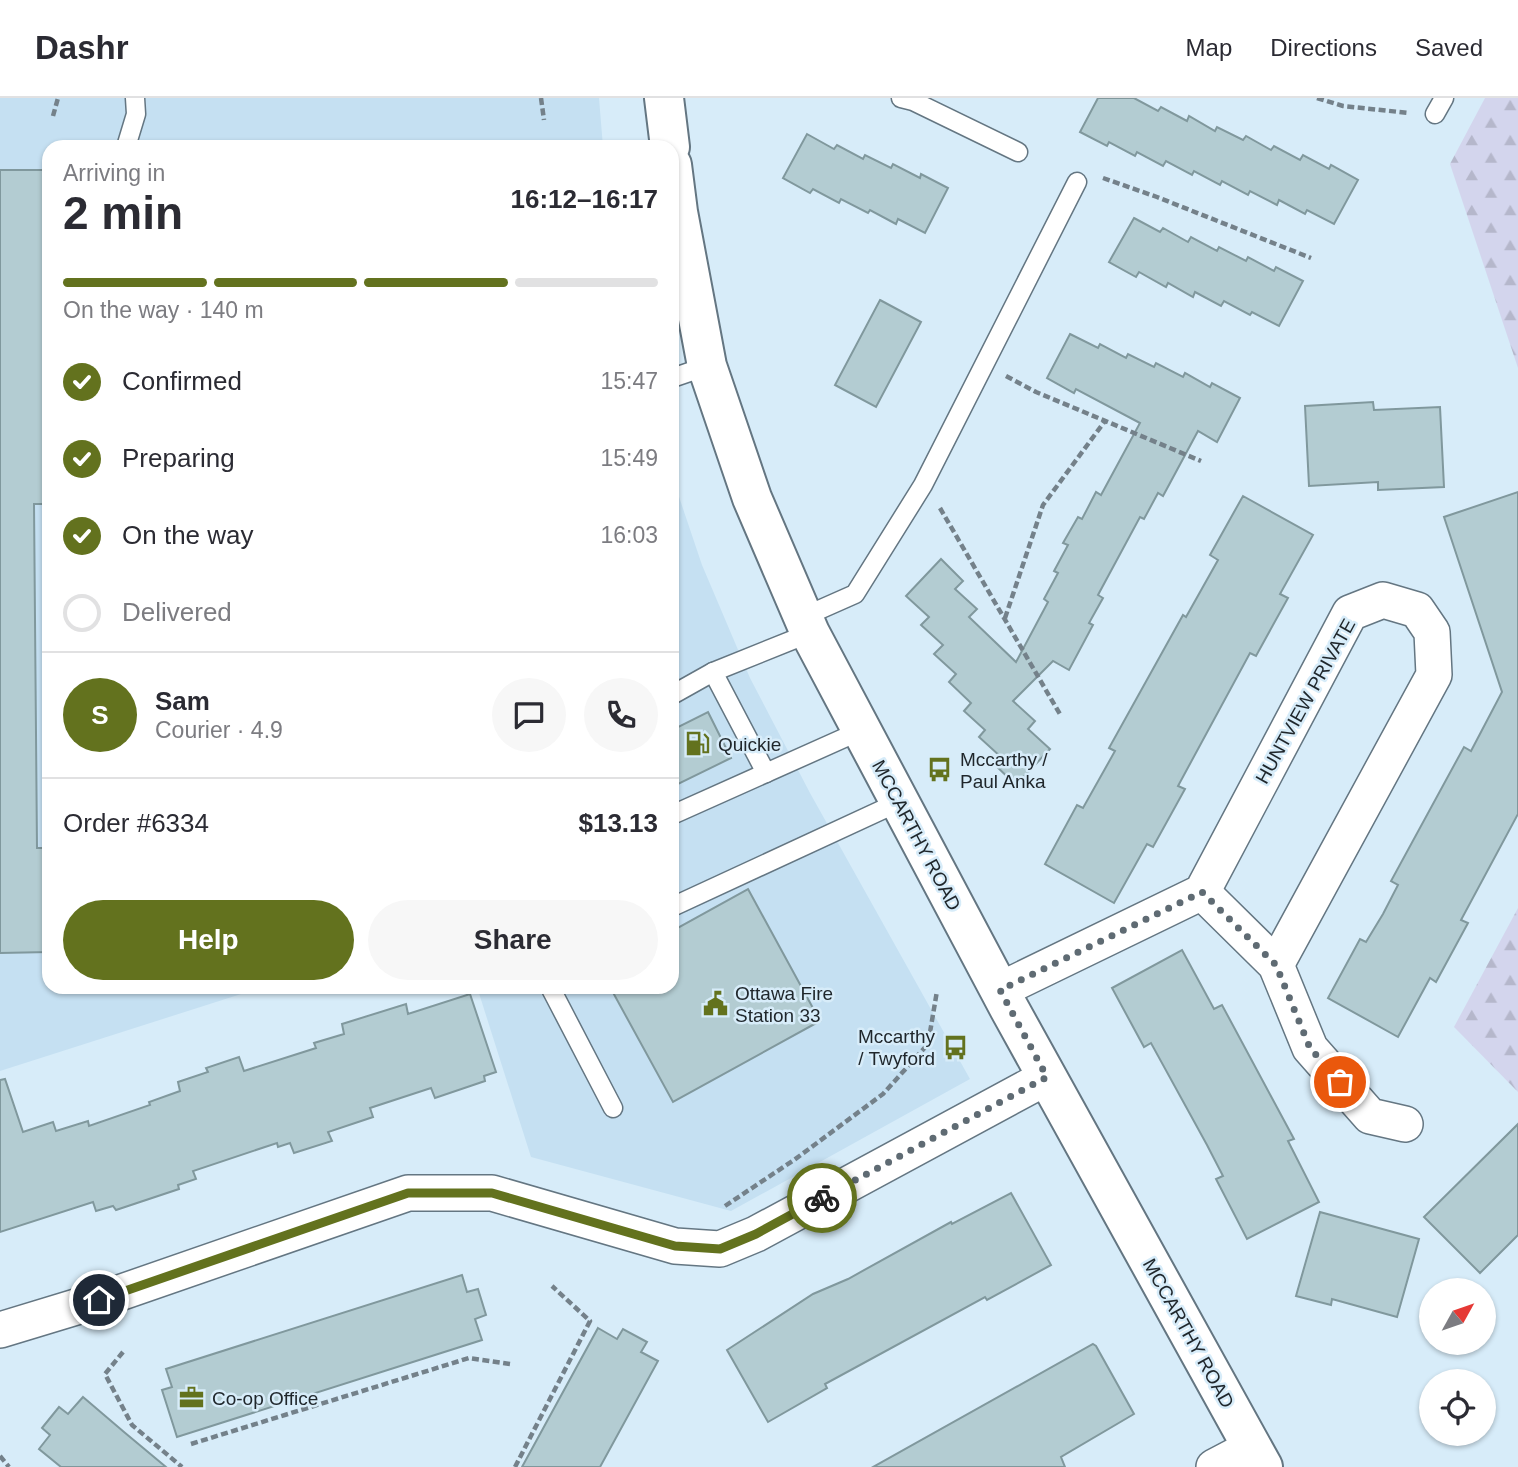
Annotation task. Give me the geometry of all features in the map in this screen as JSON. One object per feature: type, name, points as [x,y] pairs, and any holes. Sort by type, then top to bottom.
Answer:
[{"type":"street","points":[[664,98],[669,140]]},
{"type":"street","name":"MCCARTHY ROAD","points":[[679,225],[690,372],[752,498],[806,625],[1047,1077],[1257,1457]]},
{"type":"street","name":"HUNTVIEW PRIVATE","points":[[1202,892],[1350,613],[1383,600],[1417,610],[1432,632],[1434,675],[1276,965]]},
{"type":"street","points":[[1000,990],[1202,892],[1276,965],[1310,1048],[1370,1115],[1405,1124]]},
{"type":"street","points":[[0,1330],[99,1300],[408,1193],[492,1193],[675,1246],[720,1249],[756,1234],[1047,1077]]},
{"type":"street","points":[[1214,1467],[1257,1457]]},
{"type":"lane","points":[[128,140],[136,114],[135,98]]},
{"type":"lane","points":[[901,98],[913,101],[1018,152]]},
{"type":"lane","points":[[1436,114],[1444,98]]},
{"type":"lane","points":[[679,691],[806,625],[855,594],[923,485],[1077,182]]},
{"type":"lane","points":[[713,672],[766,773]]},
{"type":"lane","points":[[679,812],[862,730]]},
{"type":"lane","points":[[679,905],[898,802]]},
{"type":"lane","points":[[554,994],[613,1108]]},
{"type":"path","points":[[53,116],[58,98]]},
{"type":"path","points":[[541,98],[544,120]]},
{"type":"path","points":[[1317,98],[1343,106],[1436,114]]},
{"type":"path","points":[[1077,182],[1105,178],[1311,258]]},
{"type":"path","points":[[985,364],[1037,392],[1201,461]]},
{"type":"path","points":[[1005,619],[1042,505],[1104,421]]},
{"type":"path","points":[[923,485],[947,518],[1061,716]]},
{"type":"path","points":[[675,1246],[736,1198],[794,1160],[883,1094],[928,1044],[937,991]]},
{"type":"path","points":[[515,1467],[590,1321],[552,1286]]},
{"type":"path","points":[[123,1352],[105,1374],[132,1425],[182,1467]]},
{"type":"path","points":[[191,1444],[469,1358],[510,1364]]},
{"type":"path","points":[[0,1456],[9,1467]]},
{"type":"shaded area","points":[[0,98],[599,98],[602,140],[42,140],[42,994],[241,994],[0,1071]]},
{"type":"shaded area","points":[[679,497],[702,565],[750,678],[810,793],[970,1079],[731,1211],[531,1157],[479,994],[679,994]]},
{"type":"green space","points":[[1485,98],[1518,98],[1518,368],[1450,164]]},
{"type":"green space","points":[[1518,908],[1518,1092],[1454,1027]]},
{"type":"building","points":[[1098,98],[1134,98],[1158,111],[1161,107],[1187,121],[1189,116],[1215,131],[1217,127],[1243,140],[1246,136],[1271,150],[1274,146],[1300,160],[1303,155],[1329,169],[1331,165],[1358,180],[1334,224],[1307,210],[1305,214],[1279,200],[1277,205],[1250,191],[1248,195],[1222,181],[1220,185],[1194,171],[1192,175],[1166,161],[1163,166],[1137,152],[1135,156],[1109,142],[1107,146],[1080,132]]},
{"type":"building","points":[[807,134],[834,149],[837,145],[863,159],[865,155],[891,168],[893,164],[948,188],[925,233],[898,219],[896,224],[870,210],[868,213],[841,199],[839,203],[813,189],[810,193],[783,178]]},
{"type":"building","points":[[0,170],[42,170],[42,504],[34,504],[37,848],[42,848],[42,952],[0,953]]},
{"type":"building","points":[[1134,218],[1160,232],[1163,228],[1188,242],[1191,237],[1217,251],[1219,247],[1246,261],[1248,257],[1274,271],[1276,267],[1303,281],[1279,326],[1224,301],[1221,306],[1195,292],[1193,297],[1168,283],[1166,287],[1139,272],[1136,277],[1109,262]]},
{"type":"building","points":[[880,300],[921,322],[876,407],[835,385]]},
{"type":"building","points":[[1070,334],[1098,348],[1100,344],[1126,358],[1128,354],[1154,367],[1156,363],[1183,377],[1185,373],[1210,387],[1212,383],[1240,398],[1217,442],[1198,431],[1163,496],[1158,493],[1144,519],[1140,517],[1098,595],[1103,598],[1089,623],[1093,625],[1069,670],[1053,661],[1013,701],[1035,721],[1028,729],[1050,749],[1016,785],[994,764],[1001,757],[979,737],[985,730],[964,711],[971,703],[949,682],[956,674],[934,654],[943,645],[921,625],[929,617],[906,596],[941,559],[963,581],[955,589],[977,609],[969,617],[1016,662],[1048,602],[1044,599],[1058,573],[1054,571],[1068,545],[1063,543],[1078,517],[1082,519],[1096,492],[1101,495],[1140,423],[1076,389],[1074,393],[1047,378]]},
{"type":"building","points":[[1373,402],[1374,410],[1440,407],[1444,487],[1378,490],[1378,482],[1309,486],[1305,406]]},
{"type":"building","points":[[1518,492],[1518,814],[1461,920],[1468,923],[1436,982],[1430,978],[1398,1037],[1328,998],[1360,939],[1366,942],[1383,914],[1398,885],[1391,881],[1464,747],[1471,751],[1502,692],[1444,517]]},
{"type":"building","points":[[1243,496],[1313,535],[1280,594],[1288,598],[1256,656],[1250,653],[1178,786],[1185,789],[1153,847],[1147,844],[1114,903],[1045,864],[1077,805],[1083,808],[1115,751],[1109,748],[1183,615],[1186,617],[1218,560],[1210,555]]},
{"type":"building","name":"Quickie","points":[[708,712],[731,758],[679,784],[679,726]]},
{"type":"building","name":"Ottawa Fire Station 33","points":[[748,889],[820,1021],[673,1102],[614,994],[679,994],[679,927]]},
{"type":"building","points":[[1182,950],[1214,1009],[1222,1005],[1294,1139],[1288,1141],[1319,1202],[1247,1239],[1216,1179],[1223,1176],[1207,1145],[1151,1043],[1144,1047],[1112,988]]},
{"type":"building","points":[[470,994],[496,1072],[484,1076],[485,1081],[435,1098],[431,1088],[370,1108],[373,1117],[328,1132],[332,1141],[294,1153],[290,1143],[278,1147],[277,1143],[193,1171],[196,1179],[178,1185],[179,1189],[116,1210],[113,1206],[96,1211],[93,1202],[0,1232],[0,1080],[5,1079],[23,1132],[53,1122],[56,1131],[88,1121],[89,1126],[150,1105],[149,1102],[180,1091],[178,1082],[208,1072],[206,1068],[239,1057],[244,1071],[316,1048],[314,1043],[344,1034],[342,1024],[406,1004],[408,1014]]},
{"type":"building","points":[[1518,1124],[1518,1235],[1480,1273],[1424,1217]]},
{"type":"building","points":[[1011,1193],[1051,1265],[987,1300],[985,1297],[825,1384],[827,1388],[768,1422],[727,1350],[813,1294],[848,1279],[951,1222],[952,1224]]},
{"type":"building","points":[[1320,1212],[1419,1239],[1397,1317],[1332,1299],[1331,1305],[1296,1296]]},
{"type":"building","points":[[462,1275],[467,1292],[478,1289],[486,1315],[475,1319],[482,1340],[177,1437],[162,1390],[172,1387],[166,1369]]},
{"type":"building","points":[[598,1328],[617,1339],[623,1329],[647,1342],[641,1352],[658,1361],[600,1467],[522,1467]]},
{"type":"building","points":[[1093,1344],[1134,1414],[1061,1457],[1065,1467],[873,1467]]},
{"type":"building","points":[[83,1397],[166,1467],[61,1467],[39,1449],[50,1435],[42,1428],[59,1407],[68,1414]]},
{"type":"way so far","points":[[822,1198],[1047,1077],[1000,990],[1202,892],[1276,965],[1310,1048],[1340,1082]]},
{"type":"place","name":"Quickie","points":[[698,744]]},
{"type":"place","name":"Mccarthy / Paul Anka","points":[[940,770]]},
{"type":"place","name":"Ottawa Fire Station 33","points":[[715,1004]]},
{"type":"place","name":"Mccarthy / Twyford","points":[[955,1047]]},
{"type":"place","name":"Co-op Office","points":[[192,1398]]},
{"type":"route","points":[[99,1300],[408,1193],[492,1193],[675,1246],[720,1249],[756,1234],[822,1198]]}]
